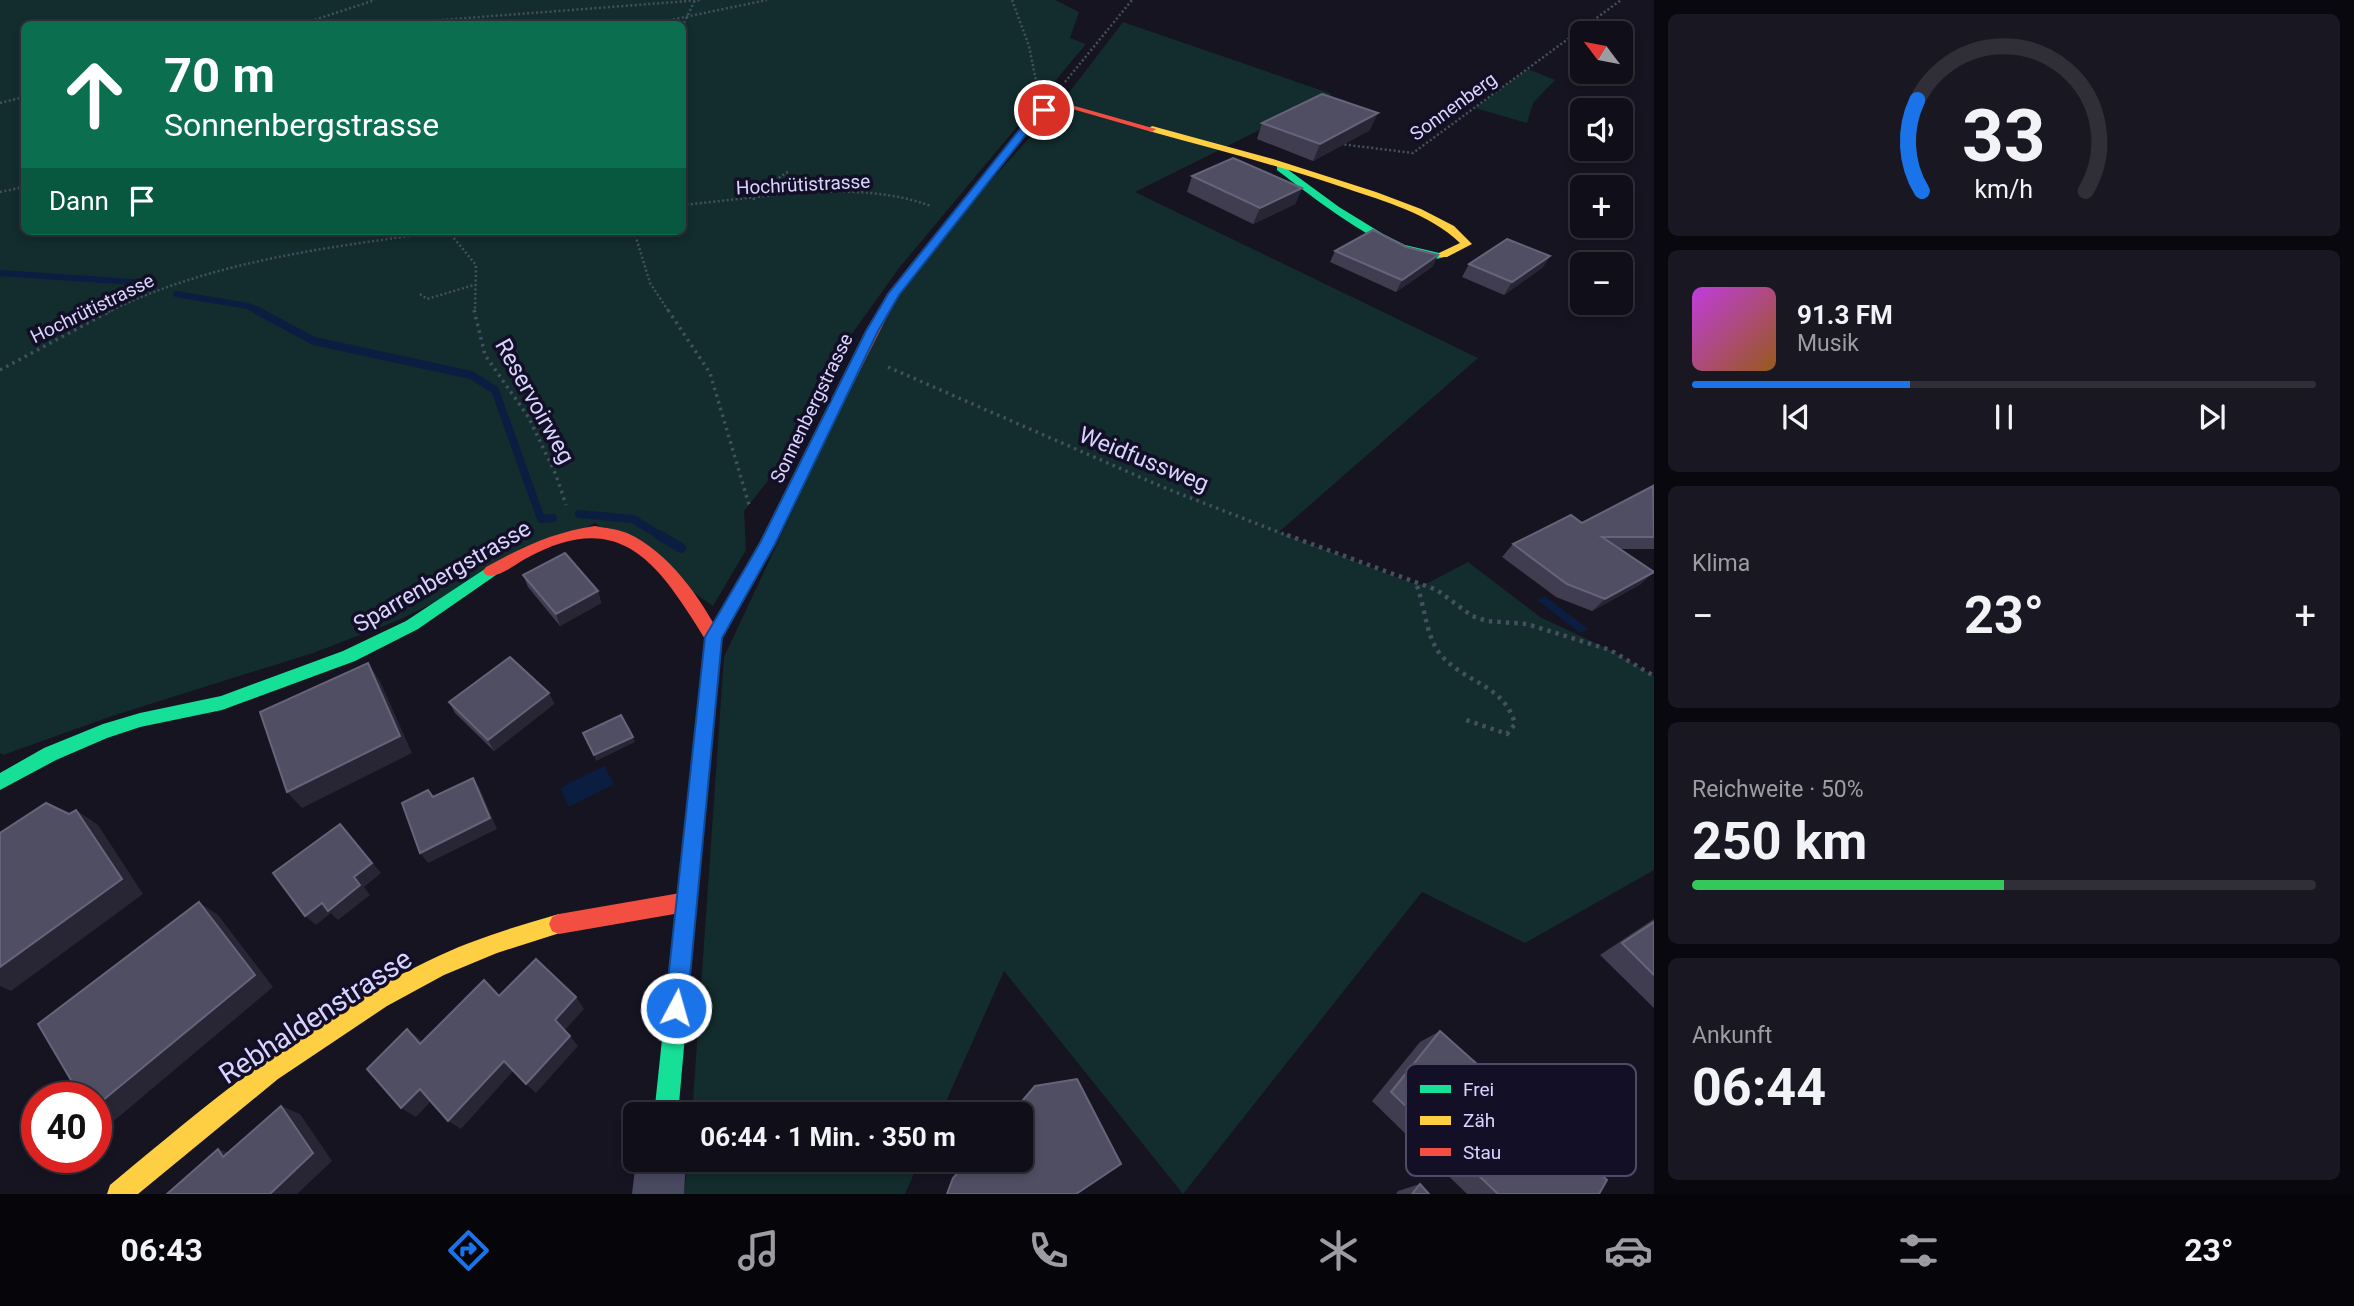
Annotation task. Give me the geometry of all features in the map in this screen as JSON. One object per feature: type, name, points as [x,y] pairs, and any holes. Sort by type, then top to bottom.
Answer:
[{"type":"street","points":[[1053,101],[1353,187],[1436,219],[1463,234],[1467,244],[1447,256],[1426,256],[1393,243],[1322,199],[1280,167]]},
{"type":"street","name":"Sonnenbergstrasse","points":[[713,637],[767,544],[894,294],[1031,121],[1053,101]]},
{"type":"street","name":"Sparrenbergstrasse","points":[[0,782],[52,751],[104,732],[139,720],[220,704],[326,666],[420,620],[537,544],[575,531],[591,529],[620,535],[653,554],[676,576],[713,637]]},
{"type":"street","points":[[667,1102],[713,637]]},
{"type":"street","name":"Rebhaldenstrasse","points":[[119,1194],[255,1081],[394,990],[471,952],[550,925],[615,911],[687,902]]},
{"type":"street","points":[[658,1194],[660,1172]]},
{"type":"path","points":[[311,21],[374,0]]},
{"type":"path","points":[[685,21],[695,0]]},
{"type":"path","points":[[426,21],[702,0]]},
{"type":"path","points":[[665,21],[767,0]]},
{"type":"path","points":[[1012,0],[1030,46],[1037,89]]},
{"type":"path","points":[[1053,101],[1132,0]]},
{"type":"path","name":"Sonnenberg","points":[[1339,144],[1413,153],[1621,0]]},
{"type":"path","points":[[0,103],[21,98]]},
{"type":"path","points":[[754,200],[753,195],[789,171]]},
{"type":"path","points":[[0,192],[21,188]]},
{"type":"path","name":"Hochrütistrasse","points":[[686,205],[869,193],[890,194],[925,202]]},
{"type":"path","name":"Hochrütistrasse","points":[[0,370],[122,305],[197,277],[281,256],[420,235]]},
{"type":"path","name":"Reservoirweg","points":[[450,235],[476,265],[474,309],[485,355],[529,418],[556,475],[575,531]]},
{"type":"path","points":[[635,235],[650,283],[710,373],[753,517],[767,544]]},
{"type":"path","points":[[419,294],[427,299],[474,285]]},
{"type":"path","name":"Weidfussweg","points":[[862,355],[1165,488],[1417,585],[1437,590],[1472,616],[1487,621],[1527,624],[1610,650],[1654,676]]},
{"type":"path","points":[[1417,585],[1437,651],[1461,673],[1503,696],[1513,709],[1515,724],[1507,734],[1466,720]]},
{"type":"green space","points":[[0,0],[1055,0],[1079,12],[1070,38],[1086,44],[899,268],[849,338],[789,454],[744,511],[746,550],[713,606],[595,523],[399,620],[313,653],[112,716],[3,755],[0,753]]},
{"type":"green space","points":[[1123,22],[1332,94],[1135,192],[1478,358],[1279,532],[1417,585],[1428,583],[1468,562],[1540,617],[1610,650],[1654,676],[1654,870],[1525,943],[1422,892],[1183,1194],[1004,971],[946,1102],[693,1102],[724,657],[890,303],[956,219],[1061,103]]},
{"type":"green space","points":[[1528,69],[1555,80],[1533,103],[1527,123],[1475,108]]},
{"type":"green space","points":[[687,1172],[915,1172],[905,1194],[684,1194]]},
{"type":"water","points":[[1545,596],[1588,629],[1580,633],[1537,600]]},
{"type":"water","points":[[604,766],[614,784],[569,807],[560,788]]},
{"type":"building","points":[[1322,94],[1378,113],[1320,144],[1262,123]]},
{"type":"building","points":[[1233,158],[1302,188],[1260,208],[1192,176]]},
{"type":"building","points":[[1373,230],[1406,247],[1438,255],[1402,280],[1335,251]]},
{"type":"building","points":[[1507,239],[1550,256],[1512,282],[1469,264]]},
{"type":"building","points":[[1653,486],[1654,537],[1602,537],[1654,572],[1605,599],[1567,584],[1513,544],[1571,515],[1582,523]]},
{"type":"building","points":[[565,553],[598,591],[556,614],[523,575]]},
{"type":"building","points":[[510,657],[549,693],[488,740],[449,702]]},
{"type":"building","points":[[368,663],[400,736],[287,792],[260,712]]},
{"type":"building","points":[[621,715],[633,737],[594,755],[583,733]]},
{"type":"building","points":[[473,778],[490,818],[420,853],[402,803],[428,790],[433,797]]},
{"type":"building","points":[[46,803],[69,814],[76,810],[122,879],[0,967],[0,833]]},
{"type":"building","points":[[340,824],[372,863],[354,877],[360,885],[328,911],[322,903],[305,916],[273,873]]},
{"type":"building","points":[[199,902],[255,975],[112,1093],[112,1082],[72,1082],[38,1024]]},
{"type":"building","points":[[1654,922],[1654,975],[1622,943]]},
{"type":"building","points":[[536,959],[576,997],[555,1020],[570,1036],[526,1084],[504,1061],[448,1121],[420,1089],[401,1108],[367,1069],[407,1029],[420,1044],[484,980],[499,996]]},
{"type":"building","points":[[1440,1031],[1477,1064],[1413,1064]]},
{"type":"building","points":[[1406,1073],[1406,1106],[1391,1092]]},
{"type":"building","points":[[1077,1079],[1121,1164],[1076,1194],[947,1194],[958,1172],[1033,1172],[1033,1102],[1021,1102],[1035,1086]]},
{"type":"building","points":[[281,1106],[313,1153],[270,1194],[167,1194],[218,1149],[223,1157]]},
{"type":"building","points":[[1479,1176],[1603,1176],[1607,1180],[1599,1194],[1498,1194]]},
{"type":"building","points":[[1420,1184],[1429,1194],[1412,1194]]},
{"type":"waterway","points":[[0,273],[147,283]]},
{"type":"waterway","points":[[176,294],[248,306],[259,312]]},
{"type":"waterway","points":[[256,310],[314,341],[471,375],[495,390],[541,519],[553,518]]},
{"type":"waterway","points":[[579,514],[633,519],[662,537]]},
{"type":"waterway","points":[[659,535],[681,548]]},
{"type":"traffic: fast","points":[[1280,168],[1336,210],[1379,237],[1401,247],[1443,255]]},
{"type":"traffic: fast","points":[[0,782],[50,754],[103,732],[140,720],[222,703],[349,656],[412,625],[491,571]]},
{"type":"traffic: fast","points":[[667,1102],[699,775]]},
{"type":"traffic: slow","points":[[1152,129],[1322,177],[1417,211],[1450,228],[1467,244],[1443,255]]},
{"type":"traffic: slow","points":[[699,775],[713,637],[767,543],[830,416]]},
{"type":"traffic: slow","points":[[119,1194],[270,1071],[379,998],[437,968],[497,943],[559,924]]},
{"type":"traffic: jam","points":[[830,416],[893,294],[1031,121],[1053,101],[1152,129]]},
{"type":"traffic: jam","points":[[491,571],[531,549],[565,536],[595,532],[621,536],[644,549],[667,571],[713,637]]},
{"type":"traffic: jam","points":[[559,924],[686,902]]},
{"type":"route","points":[[676,1008],[713,637],[767,544],[872,331],[894,294],[1031,121],[1044,110]]}]
